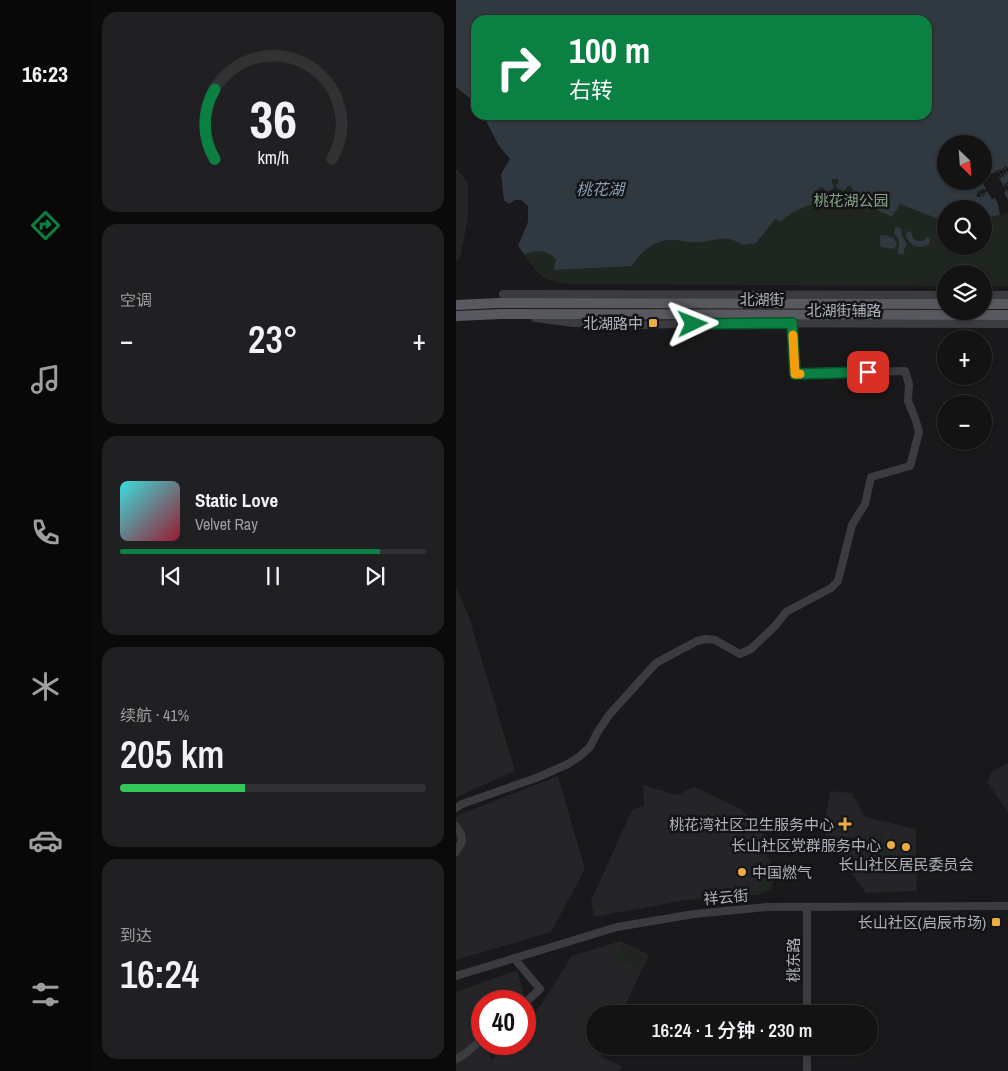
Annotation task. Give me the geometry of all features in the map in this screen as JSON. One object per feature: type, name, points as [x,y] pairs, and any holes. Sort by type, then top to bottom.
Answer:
[{"type":"main road","name":"北湖街","points":[[456,305],[498,303],[937,304]]},
{"type":"main road","points":[[992,304],[1008,304]]},
{"type":"main road","name":"北湖街","points":[[456,316],[501,314],[859,319],[1008,315]]},
{"type":"street","name":"北湖街辅路","points":[[503,294],[937,295]]},
{"type":"street","points":[[992,295],[1008,295]]},
{"type":"street","name":"北湖街辅路","points":[[757,319],[792,323],[859,319],[1008,324]]},
{"type":"street","points":[[456,808],[462,804],[536,778],[568,764],[580,756],[590,747],[609,715],[656,662],[706,638],[714,640],[740,654],[751,649],[775,626],[786,612],[831,588],[838,581],[852,526],[866,504],[871,477],[910,466],[919,432],[908,401],[908,384],[905,371],[795,374],[792,323]]},
{"type":"street","points":[[456,826],[461,834],[462,842],[456,852]]},
{"type":"street","name":"祥云街","points":[[456,976],[617,927],[694,914],[767,907],[1008,906]]},
{"type":"street","name":"桃东路","points":[[807,907],[807,1005]]},
{"type":"street","points":[[514,958],[540,990],[536,993]]},
{"type":"street","points":[[456,1059],[471,1049]]},
{"type":"street","points":[[806,1071],[807,1055]]},
{"type":"shaded area","points":[[456,168],[468,183],[468,219],[460,257],[456,261]]},
{"type":"shaded area","points":[[456,586],[469,617],[515,771],[456,797]]},
{"type":"shaded area","points":[[1008,763],[1008,812],[987,782],[992,772]]},
{"type":"shaded area","points":[[558,776],[585,869],[551,932],[456,960],[456,816]]},
{"type":"shaded area","points":[[643,785],[677,795],[694,787],[741,809],[770,841],[762,847],[774,870],[773,885],[770,889],[758,895],[733,895],[686,900],[594,917],[591,901],[632,810],[644,805]]},
{"type":"shaded area","name":"长山社区党群服务中心","points":[[830,791],[852,793],[865,817],[916,829],[917,891],[866,893],[823,831]]},
{"type":"shaded area","points":[[621,941],[649,955],[625,1005],[586,1005],[586,1055],[601,1055],[622,1067],[619,1071],[456,1071],[456,992],[517,970],[523,990],[471,990],[471,1055],[490,1055],[491,1061],[496,1055],[536,1055],[536,1011],[572,956]]},
{"type":"green space","name":"桃花湖","points":[[456,0],[1008,0],[1008,286],[992,286],[992,265],[937,265],[937,286],[568,284],[550,280],[533,267],[518,246],[528,222],[528,206],[521,200],[515,200],[509,204],[504,200],[501,174],[510,159],[499,146],[486,120],[932,120],[932,15],[471,15],[471,99],[456,87]]},
{"type":"green space","points":[[869,833],[885,834],[884,860],[869,859]]},
{"type":"green space","points":[[767,854],[774,870],[773,885],[770,889],[758,895],[733,895],[735,892],[745,888],[757,890],[769,872],[763,858]]},
{"type":"green space","points":[[622,945],[645,957],[639,969],[616,958]]},
{"type":"water","name":"桃花湖","points":[[456,0],[1008,0],[1008,213],[992,216],[992,200],[937,200],[937,218],[900,204],[892,217],[869,208],[845,204],[847,197],[845,193],[853,190],[850,185],[844,191],[837,188],[838,179],[832,179],[834,188],[827,192],[820,187],[817,192],[826,195],[825,201],[804,207],[780,222],[775,219],[756,243],[742,245],[731,239],[703,242],[666,240],[649,247],[632,266],[554,270],[556,259],[548,253],[541,251],[524,254],[518,246],[528,222],[528,206],[521,200],[515,200],[509,204],[504,200],[501,174],[510,159],[499,146],[486,120],[932,120],[932,15],[471,15],[471,99],[456,87]]},
{"type":"water","points":[[896,227],[901,228],[902,236],[907,244],[902,255],[898,254],[899,241],[894,233]]},
{"type":"water","points":[[909,231],[916,241],[924,241],[926,237],[929,238],[930,243],[922,247],[912,245],[906,237]]},
{"type":"water","points":[[880,236],[893,238],[897,244],[895,249],[881,247]]},
{"type":"pier","points":[[1005,166],[1008,168],[1008,173],[1007,171],[1005,172],[1007,175],[1003,173],[1003,177],[1001,174],[1002,177],[998,176],[1004,187],[1005,183],[1008,185],[1008,191],[1005,189],[1006,192],[1004,193],[1008,200],[1008,213],[1000,215],[995,198],[992,199],[987,191],[985,192],[986,195],[983,194],[983,197],[982,194],[980,198],[979,196],[977,197],[977,191],[979,193],[979,190],[992,190],[992,174],[995,172],[997,174],[996,171],[998,170],[1000,173],[1000,169],[1003,171],[1002,168],[1006,169]]},
{"type":"slow traffic","points":[[793,335],[795,374],[800,374]]},
{"type":"place","name":"北湖路中","points":[[653,323]]},
{"type":"place","name":"桃花湾社区卫生服务中心","points":[[845,824]]},
{"type":"place","name":"长山社区党群服务中心","points":[[891,845]]},
{"type":"place","name":"长山社区居民委员会","points":[[906,847]]},
{"type":"place","name":"中国燃气","points":[[742,872]]},
{"type":"place","name":"长山社区(启辰市场)","points":[[996,922]]},
{"type":"route","points":[[693,324],[792,323],[795,374],[868,372]]},
{"type":"park label","name":"桃花湖公园","points":[[851,200]]}]
